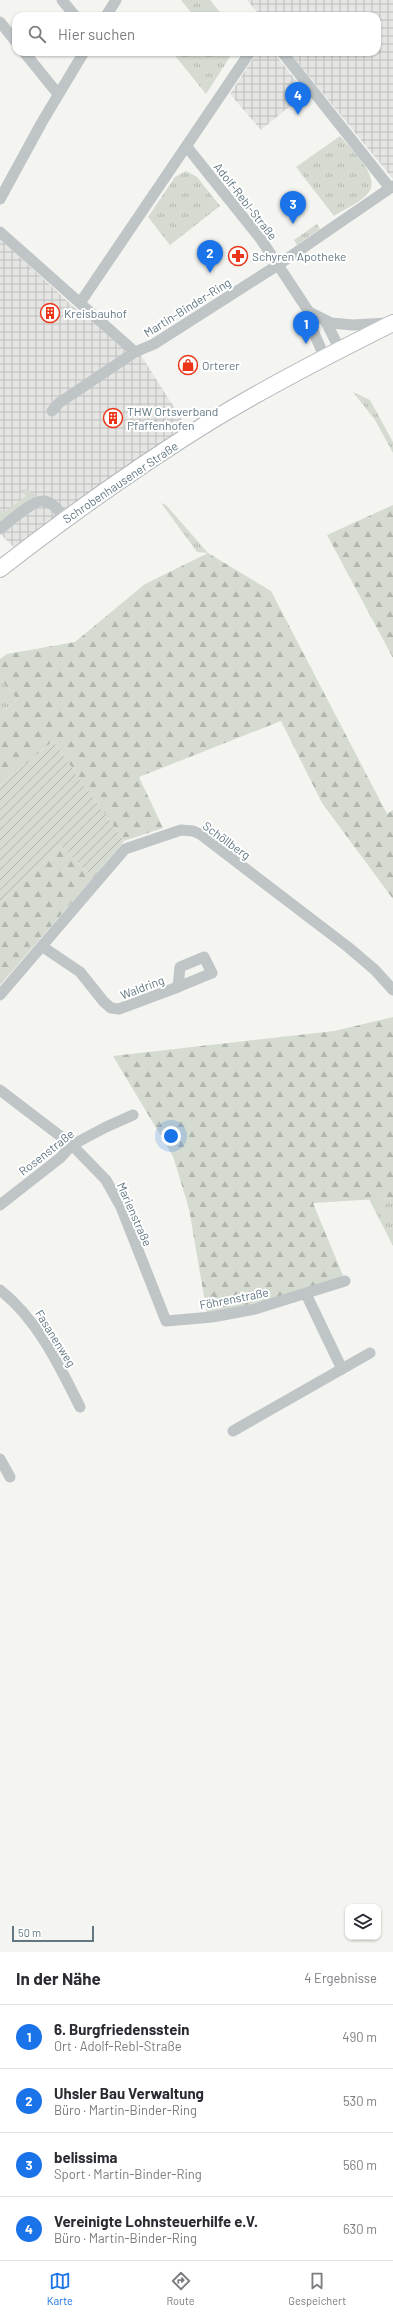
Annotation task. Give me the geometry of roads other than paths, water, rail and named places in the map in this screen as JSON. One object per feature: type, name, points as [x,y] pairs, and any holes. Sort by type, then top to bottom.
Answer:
[{"type":"main road","name":"Schrobenhausener Straße","points":[[0,569],[115,483],[210,422],[325,358],[393,323]]},
{"type":"street","points":[[62,0],[72,12]]},
{"type":"street","points":[[108,12],[116,0]]},
{"type":"street","points":[[0,22],[12,37]]},
{"type":"street","points":[[27,56],[58,94]]},
{"type":"street","points":[[0,199],[58,94],[82,56]]},
{"type":"street","points":[[80,303],[247,56]]},
{"type":"street","name":"Martin-Binder-Ring","points":[[52,411],[59,403],[135,352],[154,344],[278,265],[391,187],[285,56]]},
{"type":"street","name":"Adolf-Rebl-Straße","points":[[187,147],[260,238],[309,312],[314,333],[325,358]]},
{"type":"street","points":[[0,232],[135,352]]},
{"type":"street","name":"Adolf-Rebl-Straße","points":[[309,312],[326,322],[353,325],[393,323]]},
{"type":"street","points":[[326,322],[340,350]]},
{"type":"street","points":[[0,529],[35,502],[44,500],[53,505],[66,519]]},
{"type":"street","name":"Schöllberg","points":[[0,995],[43,947],[125,850],[187,830],[200,834],[294,904],[375,970],[393,990]]},
{"type":"street","name":"Waldring","points":[[43,947],[60,957],[80,972],[111,1008],[118,1009],[178,987]]},
{"type":"street","name":"Marienstraße","points":[[0,1090],[72,1145],[97,1170],[113,1192],[166,1321]]},
{"type":"street","name":"Rosenstraße","points":[[0,1205],[60,1158],[72,1145],[106,1126],[133,1115]]},
{"type":"street","name":"Föhrenstraße","points":[[166,1321],[212,1317],[255,1310],[345,1281]]},
{"type":"street","name":"Fasanenweg","points":[[0,1290],[18,1306],[32,1322],[59,1365],[80,1407]]},
{"type":"street","points":[[306,1294],[342,1369]]},
{"type":"street","points":[[233,1431],[370,1353]]},
{"type":"street","points":[[0,1459],[10,1477]]},
{"type":"place","name":"Vereinigte Lohnsteuerhilfe e.V.","points":[[298,115]]},
{"type":"place","name":"belissima","points":[[293,224]]},
{"type":"place","name":"Schyren Apotheke","points":[[238,256]]},
{"type":"place","name":"Uhsler Bau Verwaltung","points":[[210,273]]},
{"type":"place","name":"Kreisbauhof","points":[[50,313]]},
{"type":"place","name":"6. Burgfriedensstein","points":[[306,344]]},
{"type":"place","name":"Orterer","points":[[188,365]]},
{"type":"place","name":"THW Ortsverband Pfaffenhofen","points":[[113,418]]}]
